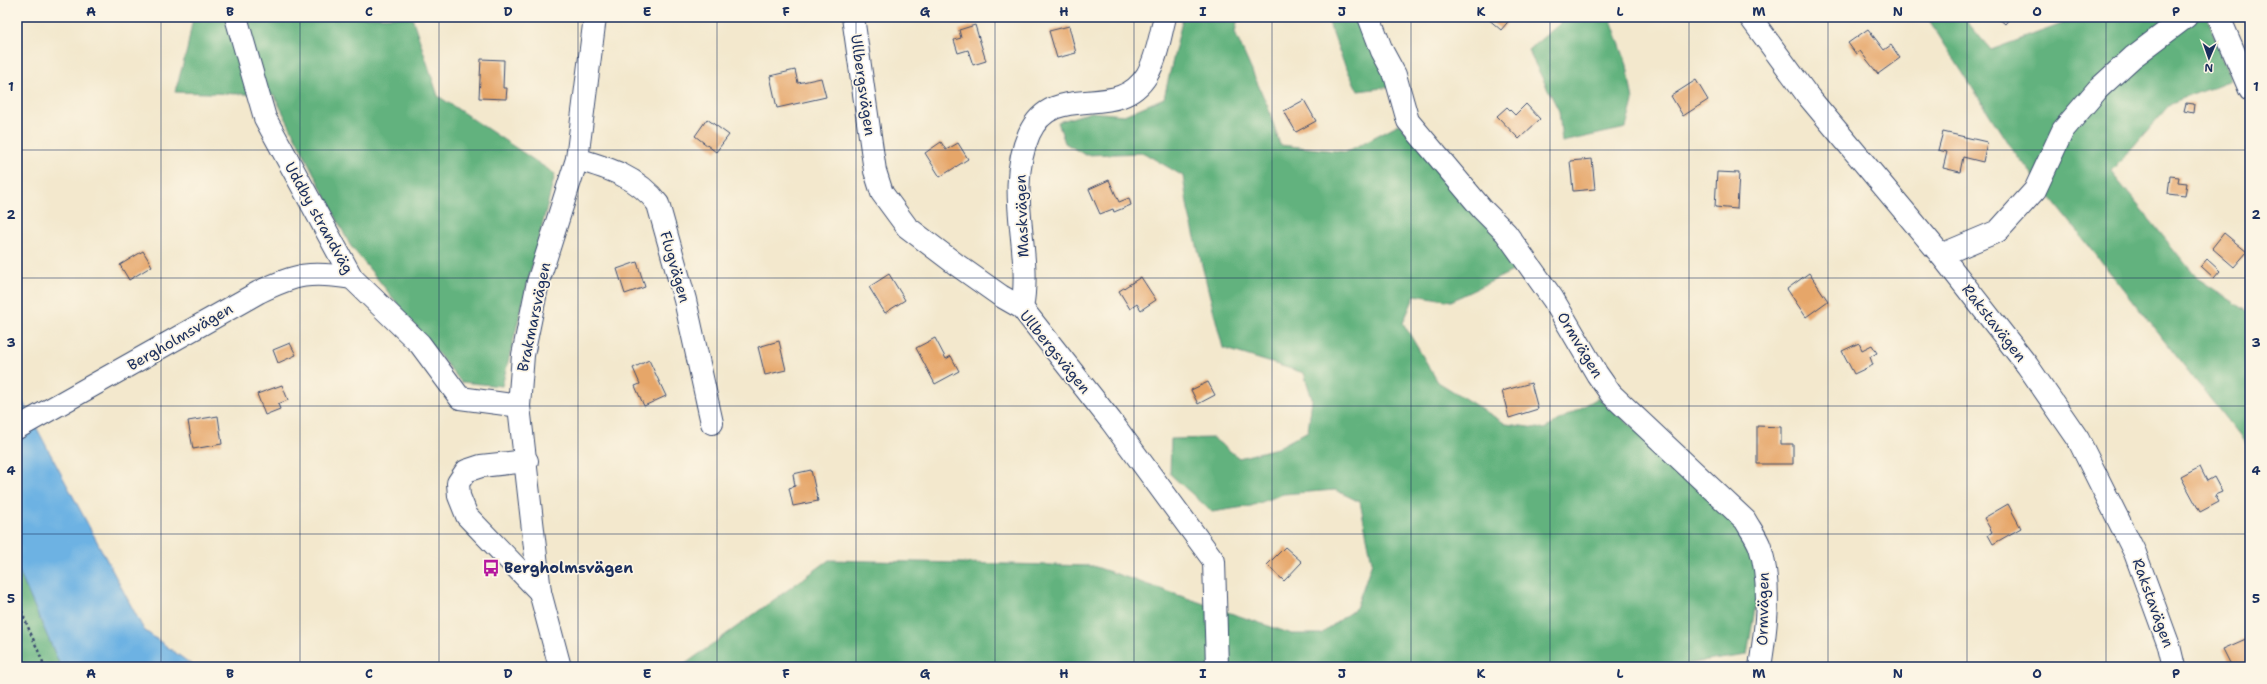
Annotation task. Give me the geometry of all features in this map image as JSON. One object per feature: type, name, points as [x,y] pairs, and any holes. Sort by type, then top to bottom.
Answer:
[{"type":"street","name":"Uddby strandväg","points":[[236,17],[265,118],[352,278],[420,344],[460,398],[519,406]]},
{"type":"street","name":"Brakmarsvägen","points":[[560,667],[540,592],[527,461],[519,406],[523,355],[538,282],[577,159],[595,17]]},
{"type":"street","name":"Ullbergsvägen","points":[[853,17],[875,171],[882,193],[907,227],[1001,296],[1022,308],[1111,421],[1214,561],[1217,667]]},
{"type":"street","name":"Maskvägen","points":[[1022,308],[1026,289],[1017,181],[1030,134],[1039,118],[1054,107],[1077,101],[1118,99],[1140,84],[1147,74],[1156,52],[1165,17]]},
{"type":"street","name":"Ormvägen","points":[[1369,17],[1382,51],[1395,75],[1408,121],[1482,209],[1506,233],[1552,298],[1597,374],[1611,394],[1745,520],[1760,547],[1767,578],[1764,639],[1760,667]]},
{"type":"street","name":"Rakstavägen","points":[[1750,17],[1808,96],[1941,255],[2027,364],[2078,438],[2135,553],[2169,646],[2174,667]]},
{"type":"street","points":[[1941,255],[1998,231],[2036,190],[2063,130],[2098,89],[2134,57],[2186,17]]},
{"type":"street","points":[[2219,17],[2250,90]]},
{"type":"street","name":"Flugvägen","points":[[577,159],[614,170],[650,192],[658,204],[685,300],[712,423]]},
{"type":"street","name":"Bergholmsvägen","points":[[17,428],[259,292],[288,278],[312,274],[352,278]]},
{"type":"street","points":[[527,461],[481,466],[466,471],[458,483],[459,496],[468,516],[540,592]]},
{"type":"path","points":[[17,593],[23,615],[45,667]]},
{"type":"green space","points":[[193,17],[412,17],[438,96],[555,174],[502,386],[461,382],[350,245],[274,95],[175,92],[187,50]]},
{"type":"green space","points":[[1183,17],[1238,17],[1235,33],[1268,107],[1280,145],[1346,152],[1399,124],[1497,231],[1517,269],[1451,301],[1415,295],[1403,323],[1438,382],[1506,424],[1544,429],[1598,398],[1664,453],[1746,532],[1761,574],[1747,655],[1665,667],[681,667],[829,560],[1093,566],[1292,634],[1321,634],[1356,608],[1372,562],[1360,502],[1335,490],[1283,494],[1251,506],[1212,512],[1170,474],[1171,439],[1213,438],[1239,458],[1277,448],[1308,431],[1312,399],[1304,373],[1223,348],[1188,210],[1183,176],[1144,153],[1085,155],[1065,143],[1058,122],[1091,112],[1124,115],[1164,98]]},
{"type":"green space","points":[[1327,17],[1362,17],[1391,87],[1358,91],[1342,59]]},
{"type":"green space","points":[[1553,17],[1610,17],[1627,65],[1633,101],[1626,128],[1562,142],[1559,111],[1528,50],[1563,21]]},
{"type":"green space","points":[[1927,17],[1963,17],[1991,50],[2081,17],[2207,17],[2231,80],[2171,103],[2111,172],[2197,278],[2250,313],[2250,449],[2009,145]]},
{"type":"green space","points":[[17,567],[61,667],[17,667]]},
{"type":"water","points":[[17,391],[144,630],[195,667],[61,667],[17,567]]},
{"type":"building","points":[[1486,17],[1512,17],[1501,30]]},
{"type":"building","points":[[1997,17],[2011,17],[2005,24]]},
{"type":"building","points":[[975,25],[986,61],[973,65],[968,50],[958,53],[954,40],[961,38],[959,30]]},
{"type":"building","points":[[1069,26],[1076,53],[1057,58],[1049,31]]},
{"type":"building","points":[[1868,29],[1884,50],[1891,45],[1900,58],[1878,74],[1860,51],[1856,54],[1848,43]]},
{"type":"building","points":[[481,59],[504,60],[503,88],[507,88],[506,99],[479,98]]},
{"type":"building","points":[[795,70],[798,83],[821,78],[826,97],[777,108],[770,76]]},
{"type":"building","points":[[1696,80],[1708,100],[1683,116],[1671,96]]},
{"type":"building","points":[[1304,100],[1316,121],[1296,132],[1284,111]]},
{"type":"building","points":[[2186,103],[2194,104],[2193,113],[2184,111]]},
{"type":"building","points":[[1526,104],[1540,119],[1519,139],[1497,116],[1507,107],[1515,115]]},
{"type":"building","points":[[707,119],[729,135],[716,152],[695,136]]},
{"type":"building","points":[[1943,132],[1987,142],[1983,162],[1963,157],[1960,172],[1943,168],[1947,152],[1938,150]]},
{"type":"building","points":[[941,142],[946,150],[958,143],[968,159],[940,177],[925,153]]},
{"type":"building","points":[[1592,159],[1595,189],[1573,191],[1570,161]]},
{"type":"building","points":[[1717,172],[1739,173],[1737,209],[1715,207]]},
{"type":"building","points":[[2170,176],[2179,177],[2178,182],[2187,183],[2185,196],[2168,194]]},
{"type":"building","points":[[1109,180],[1119,202],[1129,198],[1131,205],[1114,212],[1113,209],[1100,214],[1089,189]]},
{"type":"building","points":[[2224,233],[2247,252],[2234,267],[2212,248]]},
{"type":"building","points":[[143,251],[152,266],[129,280],[120,265]]},
{"type":"building","points":[[2207,259],[2220,271],[2214,278],[2201,266]]},
{"type":"building","points":[[637,262],[645,287],[625,294],[617,269]]},
{"type":"building","points":[[1809,273],[1828,301],[1806,317],[1787,289]]},
{"type":"building","points":[[889,274],[905,300],[885,313],[869,287]]},
{"type":"building","points":[[1141,277],[1156,300],[1141,310],[1137,304],[1130,309],[1119,291]]},
{"type":"building","points":[[935,338],[946,359],[951,356],[959,371],[935,384],[916,348]]},
{"type":"building","points":[[779,341],[786,370],[765,375],[758,347]]},
{"type":"building","points":[[290,343],[296,355],[278,363],[273,350]]},
{"type":"building","points":[[1859,343],[1862,350],[1872,345],[1877,353],[1870,357],[1873,365],[1854,374],[1842,351]]},
{"type":"building","points":[[649,360],[666,396],[644,406],[635,386],[640,384],[633,368]]},
{"type":"building","points":[[1208,382],[1215,395],[1198,404],[1191,390]]},
{"type":"building","points":[[1531,383],[1538,409],[1509,418],[1502,391]]},
{"type":"building","points":[[282,385],[288,400],[278,404],[280,409],[265,415],[257,394]]},
{"type":"building","points":[[218,416],[222,444],[193,449],[188,421]]},
{"type":"building","points":[[1757,426],[1781,427],[1781,444],[1793,444],[1793,464],[1757,464]]},
{"type":"building","points":[[2200,467],[2207,481],[2214,477],[2222,492],[2215,495],[2219,502],[2200,512],[2181,477]]},
{"type":"building","points":[[811,470],[818,501],[793,506],[789,488],[795,486],[793,474]]},
{"type":"building","points":[[2008,504],[2021,528],[1993,544],[1988,535],[1992,532],[1984,518]]},
{"type":"building","points":[[1285,547],[1302,562],[1284,581],[1267,565]]},
{"type":"building","points":[[2248,638],[2250,663],[2241,667],[2232,667],[2223,649]]},
{"type":"place","name":"Bergholmsvägen","points":[[491,568]]}]
